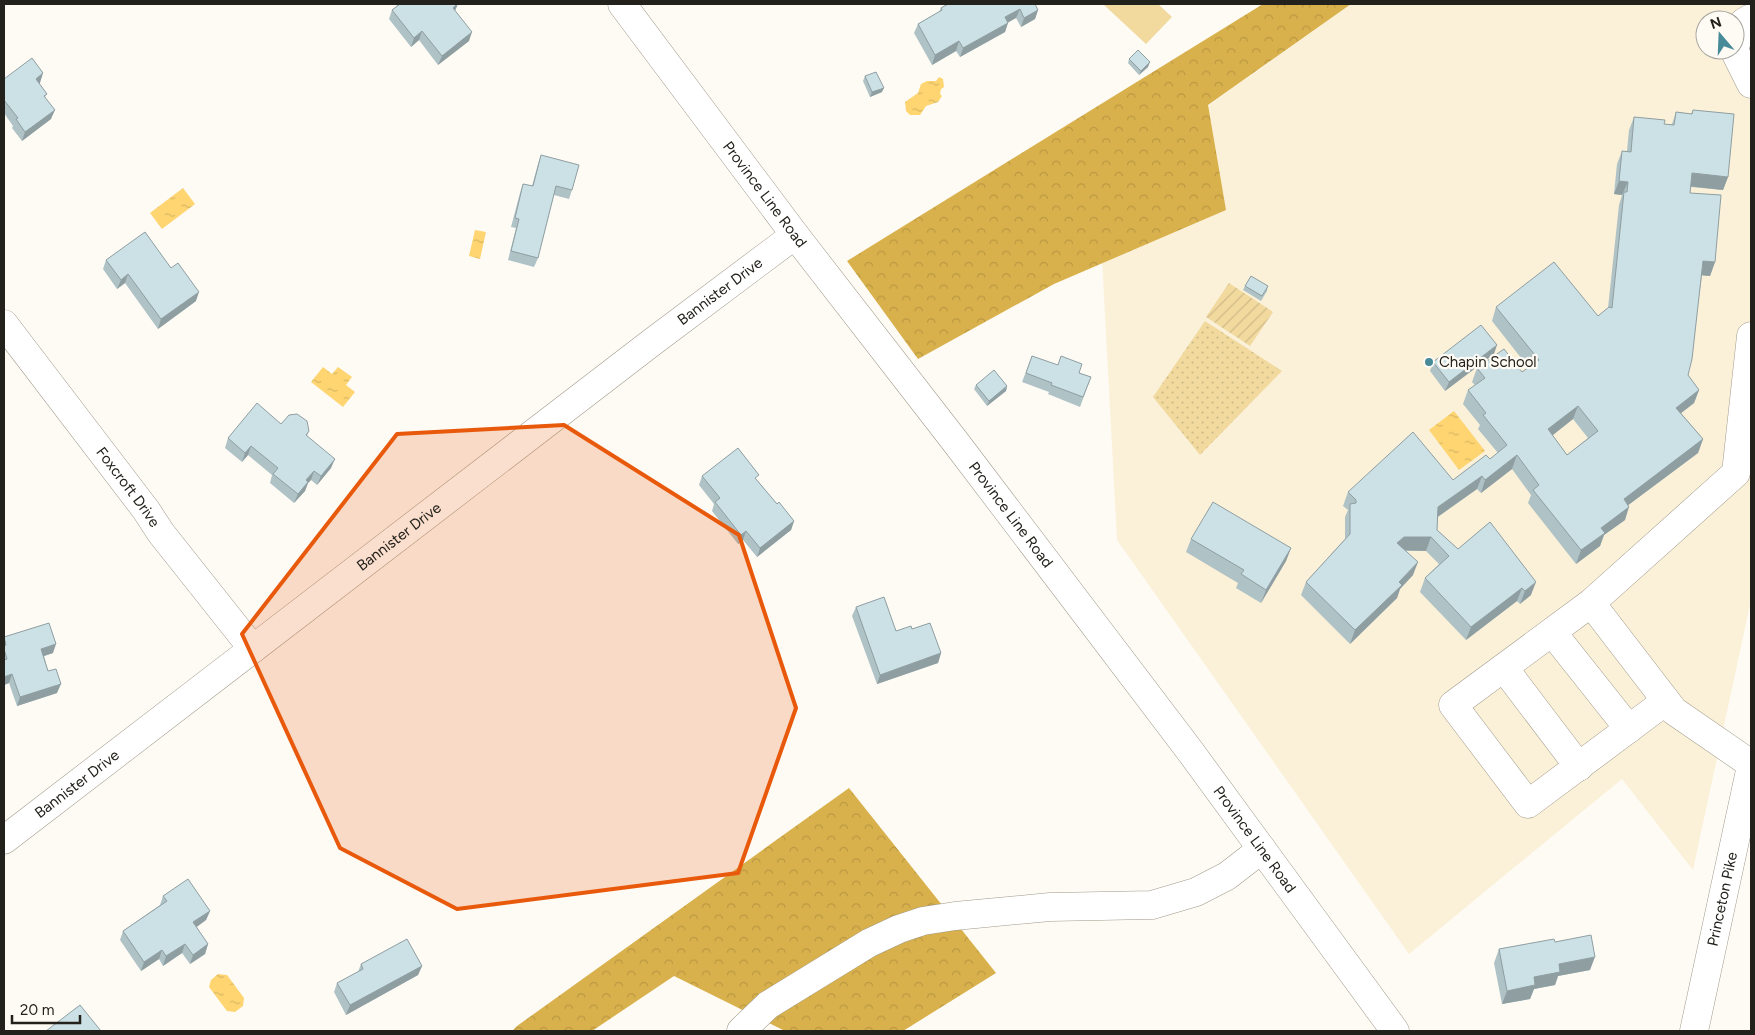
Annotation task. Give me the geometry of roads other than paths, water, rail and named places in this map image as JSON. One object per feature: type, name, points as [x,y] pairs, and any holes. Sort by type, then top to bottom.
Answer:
[{"type":"main road","name":"Province Line Road","points":[[622,4],[795,235],[1190,751],[1396,1031]]},
{"type":"main road","points":[[1739,60],[1751,84]]},
{"type":"main road","name":"Bannister Drive","points":[[4,840],[795,235]]},
{"type":"main road","name":"Foxcroft Drive","points":[[4,324],[146,510],[161,533],[252,649]]},
{"type":"main road","points":[[1666,701],[1528,804],[1453,705],[1591,603],[1736,473],[1751,336]]},
{"type":"main road","points":[[1591,603],[1674,711],[1751,765]]},
{"type":"main road","points":[[1552,632],[1629,729]]},
{"type":"main road","points":[[1504,668],[1579,767]]},
{"type":"main road","name":"Princeton Pike","points":[[1694,1031],[1751,765]]},
{"type":"main road","points":[[741,1031],[768,1005],[869,943],[899,929],[923,921],[955,916],[1050,907],[1152,905],[1196,892],[1227,876],[1262,849]]},
{"type":"water","points":[[939,77],[943,79],[944,87],[941,89],[940,94],[942,96],[938,102],[926,106],[920,115],[910,115],[906,111],[905,102],[918,93],[921,84],[927,81],[936,81]]},
{"type":"water","points":[[183,188],[195,204],[162,229],[150,213]]},
{"type":"water","points":[[475,230],[486,232],[480,259],[469,256]]},
{"type":"water","points":[[323,367],[332,374],[338,367],[352,377],[346,385],[355,392],[343,407],[311,382]]},
{"type":"water","points":[[1454,411],[1485,451],[1459,470],[1429,430]]},
{"type":"water","points":[[218,974],[227,975],[244,998],[243,1006],[235,1012],[227,1011],[209,987],[211,980]]},
{"type":"place","name":"Chapin School","points":[[1429,362]]}]
